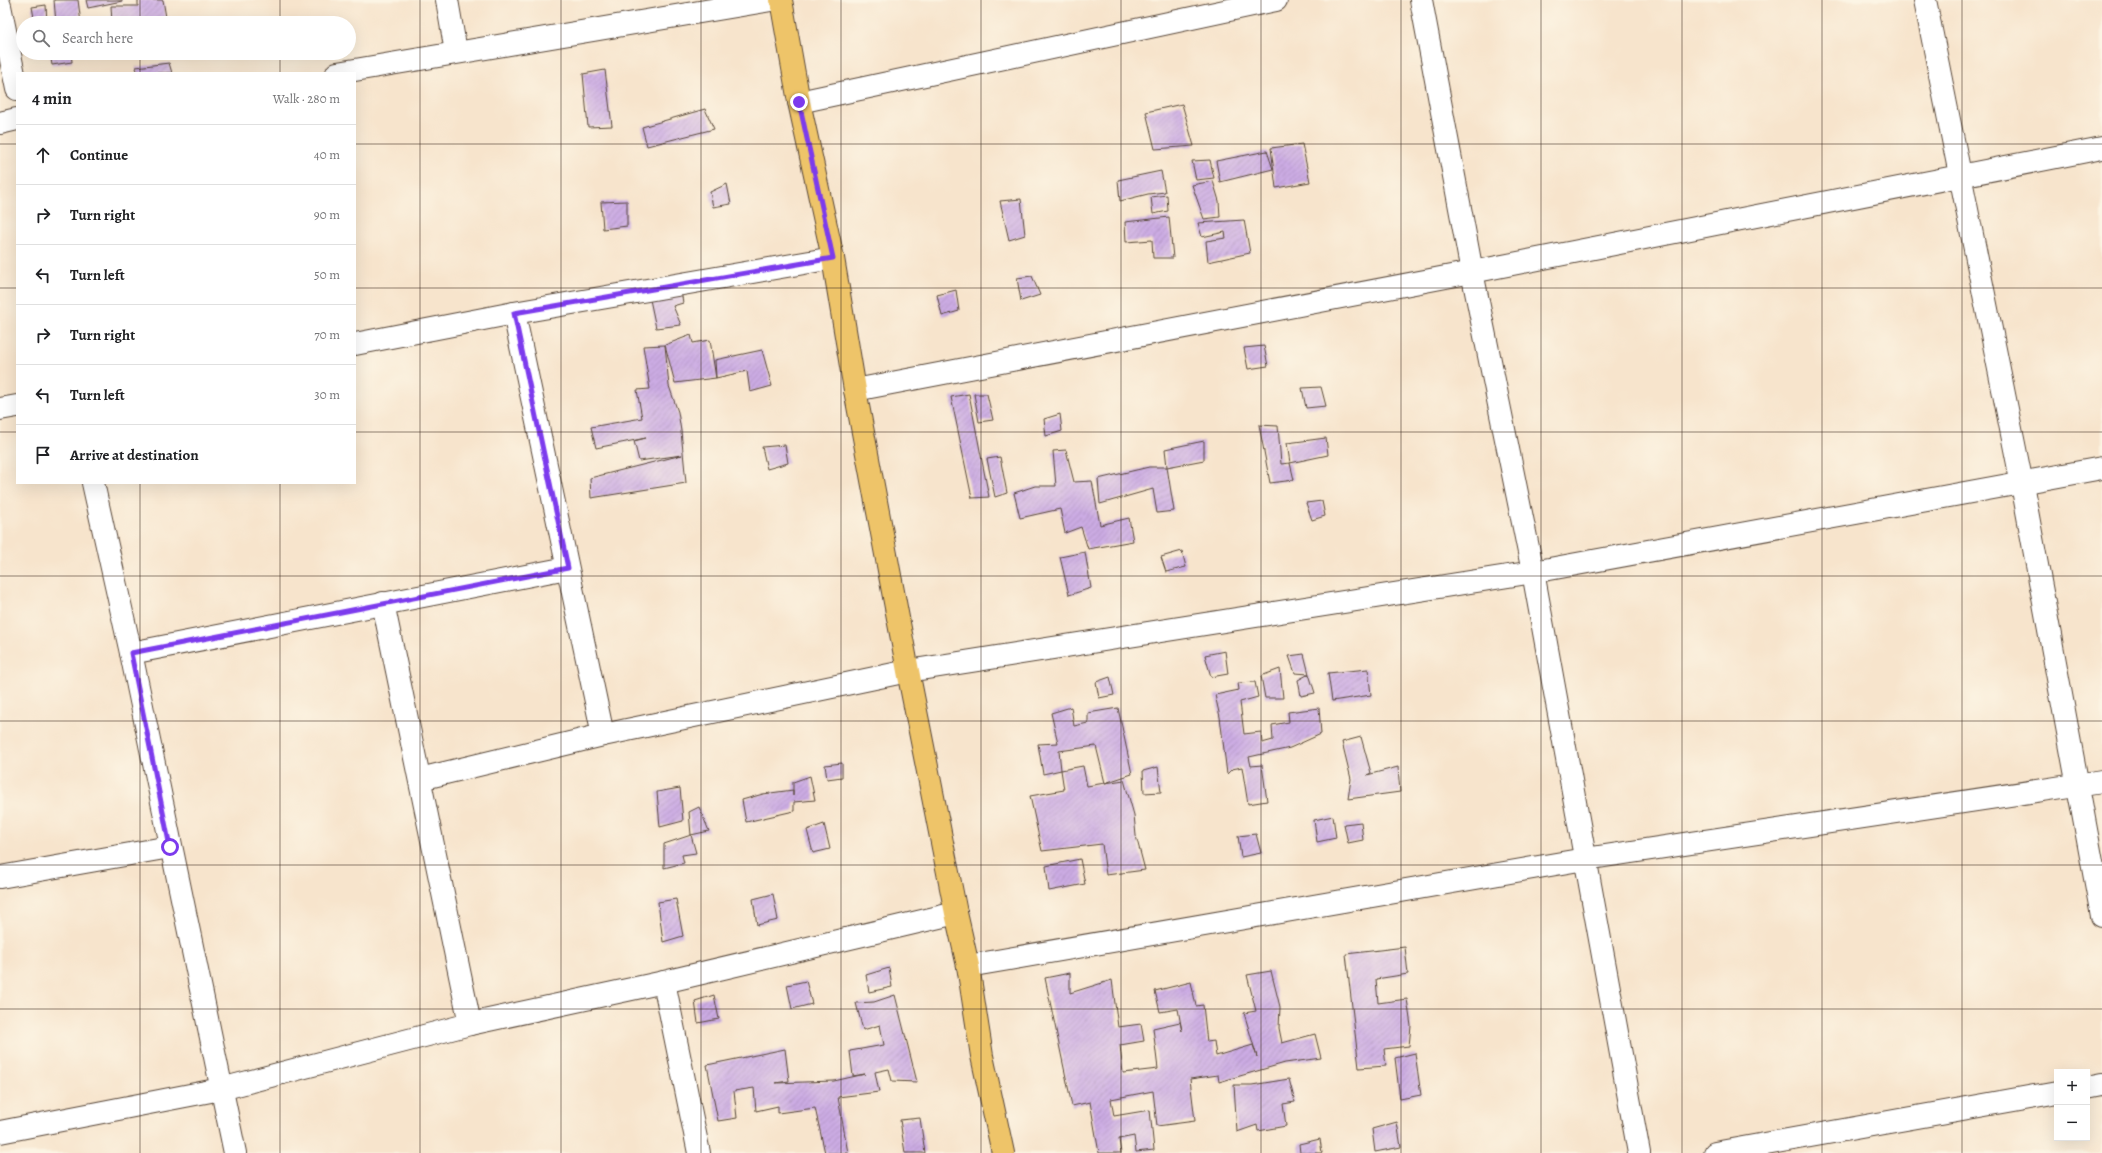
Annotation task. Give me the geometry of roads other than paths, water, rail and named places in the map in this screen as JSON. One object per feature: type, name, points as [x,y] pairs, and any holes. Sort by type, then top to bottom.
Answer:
[{"type":"main road","points":[[781,0],[799,102],[833,258],[855,390],[908,671],[968,966],[982,1056],[1003,1153]]},
{"type":"street","points":[[447,0],[456,52]]},
{"type":"street","points":[[343,72],[771,0]]},
{"type":"street","points":[[799,102],[1276,0]]},
{"type":"street","points":[[1421,0],[1472,272],[1534,572],[1639,1153]]},
{"type":"street","points":[[1924,0],[2022,484],[2102,916]]},
{"type":"street","points":[[0,6],[16,84]]},
{"type":"street","points":[[0,123],[16,119]]},
{"type":"street","points":[[855,390],[1472,272],[2102,148]]},
{"type":"street","points":[[356,344],[514,313],[833,258]]},
{"type":"street","points":[[514,313],[603,735]]},
{"type":"street","points":[[0,409],[16,406]]},
{"type":"street","points":[[420,780],[603,735],[908,671],[1534,572],[2022,484],[2102,468]]},
{"type":"street","points":[[92,484],[131,653],[170,847],[235,1153]]},
{"type":"street","points":[[131,653],[568,568]]},
{"type":"street","points":[[383,603],[470,1024]]},
{"type":"street","points":[[968,966],[1585,859],[2102,782]]},
{"type":"street","points":[[0,877],[170,847]]},
{"type":"street","points":[[0,1132],[221,1089],[470,1024],[664,982],[956,913]]},
{"type":"street","points":[[664,982],[699,1153]]},
{"type":"street","points":[[2090,1086],[2102,1084]]},
{"type":"street","points":[[1715,1153],[2054,1093]]}]
